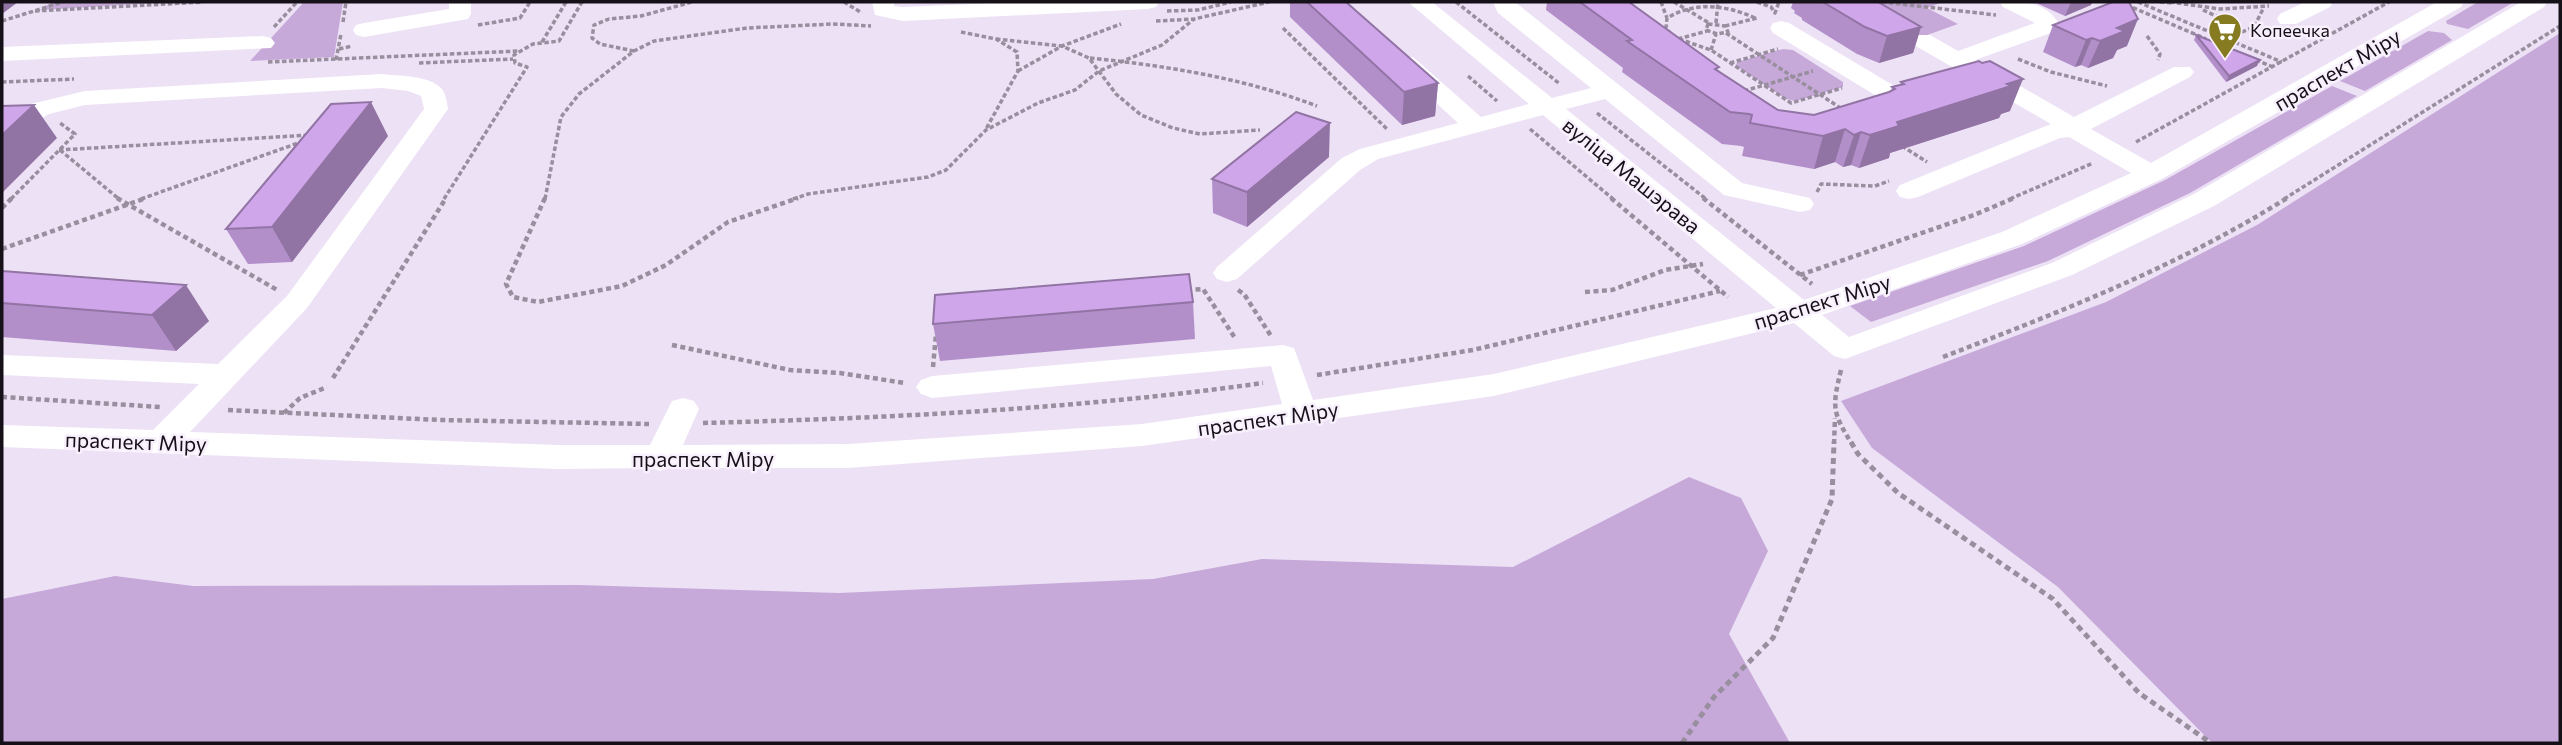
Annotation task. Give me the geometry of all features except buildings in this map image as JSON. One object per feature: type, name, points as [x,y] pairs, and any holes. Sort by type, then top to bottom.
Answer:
[{"type":"street","points":[[364,30],[460,14],[460,2]]},
{"type":"street","points":[[883,2],[883,10],[903,15],[1147,12]]},
{"type":"street","name":"вуліца Машэрава","points":[[1419,2],[1845,349]]},
{"type":"street","points":[[1504,2],[1506,8],[1734,189],[1800,204]]},
{"type":"street","points":[[1956,60],[2043,28],[2047,22],[2040,15],[2011,2]]},
{"type":"street","points":[[2283,10],[2322,2]]},
{"type":"street","name":"праспект Міру","points":[[2,436],[558,457],[660,459],[848,456],[1142,435],[1494,385],[1800,312],[2011,238],[2151,174],[2453,2]]},
{"type":"street","name":"праспект Міру","points":[[1845,349],[2062,269],[2204,200],[2536,2]]},
{"type":"street","points":[[1778,20],[1920,91]]},
{"type":"street","points":[[2421,20],[2474,39]]},
{"type":"street","points":[[2,54],[267,36]]},
{"type":"street","points":[[1922,40],[2151,174]]},
{"type":"street","points":[[1389,47],[1477,125]]},
{"type":"street","points":[[1849,113],[1979,72]]},
{"type":"street","points":[[1909,191],[2054,131],[2075,129],[2182,72]]},
{"type":"street","points":[[2,130],[40,109],[85,98],[382,82],[412,84],[432,92],[436,109],[298,302],[162,441]]},
{"type":"street","points":[[1227,273],[1351,164],[1370,154],[1610,90]]},
{"type":"street","points":[[2,365],[226,376]]},
{"type":"street","points":[[932,387],[1252,372],[1287,367],[1301,413]]},
{"type":"street","points":[[660,459],[679,417]]},
{"type":"path","points":[[43,8],[51,2]]},
{"type":"path","points":[[2,21],[63,2]]},
{"type":"path","points":[[34,11],[203,2]]},
{"type":"path","points":[[267,36],[297,2]]},
{"type":"path","points":[[316,86],[337,58],[345,2]]},
{"type":"path","points":[[520,18],[530,2]]},
{"type":"path","points":[[542,42],[566,2]]},
{"type":"path","points":[[333,377],[527,67],[515,63],[514,55],[525,47],[559,41],[582,2]]},
{"type":"path","points":[[635,51],[600,44],[592,38],[594,25],[608,17],[648,15],[677,3],[692,2]]},
{"type":"path","points":[[1147,12],[1194,19],[1269,2]]},
{"type":"path","points":[[1456,2],[1800,275]]},
{"type":"path","points":[[1661,2],[1667,18],[1661,37]]},
{"type":"path","points":[[1674,2],[1710,24]]},
{"type":"path","points":[[1758,2],[1771,7],[1778,20]]},
{"type":"path","points":[[1882,2],[2003,16],[2040,15]]},
{"type":"path","points":[[2120,2],[2228,48]]},
{"type":"path","points":[[2137,2],[2282,62]]},
{"type":"path","points":[[2160,2],[2199,8],[2283,10]]},
{"type":"path","points":[[2170,2],[2177,4]]},
{"type":"path","points":[[1667,18],[1685,8],[1717,4],[1755,18]]},
{"type":"path","points":[[1716,23],[1717,4]]},
{"type":"path","points":[[2199,8],[2224,19],[2241,32]]},
{"type":"path","points":[[2216,43],[2254,27],[2260,11],[2266,8]]},
{"type":"path","points":[[2163,20],[2172,16]]},
{"type":"path","points":[[986,130],[1038,103],[1075,90],[1099,71],[1162,45],[1194,19]]},
{"type":"path","points":[[1018,71],[1062,46],[1121,23]]},
{"type":"path","points":[[1096,25],[1133,23]]},
{"type":"path","points":[[1707,31],[1705,28],[1716,23],[1728,28],[1726,33]]},
{"type":"path","points":[[873,26],[833,24],[747,28],[654,41],[635,51],[579,94],[561,117],[544,203],[506,284],[513,297],[538,302],[622,286],[666,265],[728,222],[808,194],[928,177],[946,170],[986,130],[1018,71],[1017,52],[996,39]]},
{"type":"path","points":[[1943,357],[2098,297],[2248,222],[2560,26]]},
{"type":"path","points":[[1283,28],[1404,145]]},
{"type":"path","points":[[1666,28],[1679,39],[1711,50],[1791,103],[1851,86]]},
{"type":"path","points":[[980,30],[953,30],[996,39],[1062,46],[1089,58],[1216,74],[1287,94],[1317,106]]},
{"type":"path","points":[[1668,42],[1707,31],[1726,33],[1849,113]]},
{"type":"path","points":[[1711,50],[1716,34]]},
{"type":"path","points":[[2147,36],[2160,54],[2160,59],[2149,64]]},
{"type":"path","points":[[2009,55],[2051,72],[2087,82],[2107,86],[2118,80]]},
{"type":"path","points":[[2249,57],[2273,67]]},
{"type":"path","points":[[1089,58],[1116,94],[1141,115],[1173,128],[1200,134],[1260,130]]},
{"type":"path","points":[[1741,92],[1823,69]]},
{"type":"path","points":[[1468,76],[1728,297]]},
{"type":"path","points":[[2,208],[75,134],[40,109]]},
{"type":"path","points":[[2,248],[311,137],[59,150]]},
{"type":"path","points":[[1895,142],[1931,164]]},
{"type":"path","points":[[59,150],[126,205],[298,302]]},
{"type":"path","points":[[1585,292],[1612,290],[1665,270],[1735,259]]},
{"type":"path","points":[[1227,273],[1229,285],[1244,294],[1287,367]]},
{"type":"path","points":[[1176,291],[1203,289],[1252,372]]},
{"type":"path","points":[[2,397],[193,409],[546,423],[679,417],[965,413],[1174,395],[1252,372],[1474,350],[1720,291]]},
{"type":"path","points":[[672,345],[790,370],[840,373],[932,387],[936,325]]},
{"type":"path","points":[[1682,743],[1714,698],[1773,638],[1832,499],[1835,396],[1845,349]]},
{"type":"path","points":[[283,413],[300,398],[327,387]]},
{"type":"path","points":[[1835,417],[1858,454],[1898,493],[2053,599],[2139,693],[2211,743]]},
{"type":"shaded area","points":[[52,2],[170,2],[40,10]]},
{"type":"shaded area","points":[[304,2],[343,2],[334,57],[250,61]]},
{"type":"shaded area","points":[[1850,2],[1943,2],[1927,8],[1958,24],[1916,39]]},
{"type":"shaded area","points":[[2478,2],[2514,2],[2468,29],[2447,24],[2446,21]]},
{"type":"shaded area","points":[[2428,31],[2444,33],[2452,40],[2365,91],[2340,81]]},
{"type":"shaded area","points":[[2560,33],[2560,743],[2212,743],[2058,587],[1872,448],[1841,401],[2106,302],[2257,225]]},
{"type":"shaded area","points":[[1783,49],[1793,50],[1843,82],[1843,87],[1796,101],[1786,99],[1736,66],[1737,62]]},
{"type":"shaded area","points":[[2332,86],[2357,96],[2190,193],[2048,261],[1871,322],[1850,306],[2024,246],[2165,180]]},
{"type":"shaded area","points":[[1689,477],[1741,498],[1768,551],[1729,634],[1790,743],[2,743],[2,599],[115,576],[193,586],[579,585],[839,593],[1153,579],[1262,559],[1513,567]]},
{"type":"place","name":"Копеечка","points":[[2225,60]]}]
